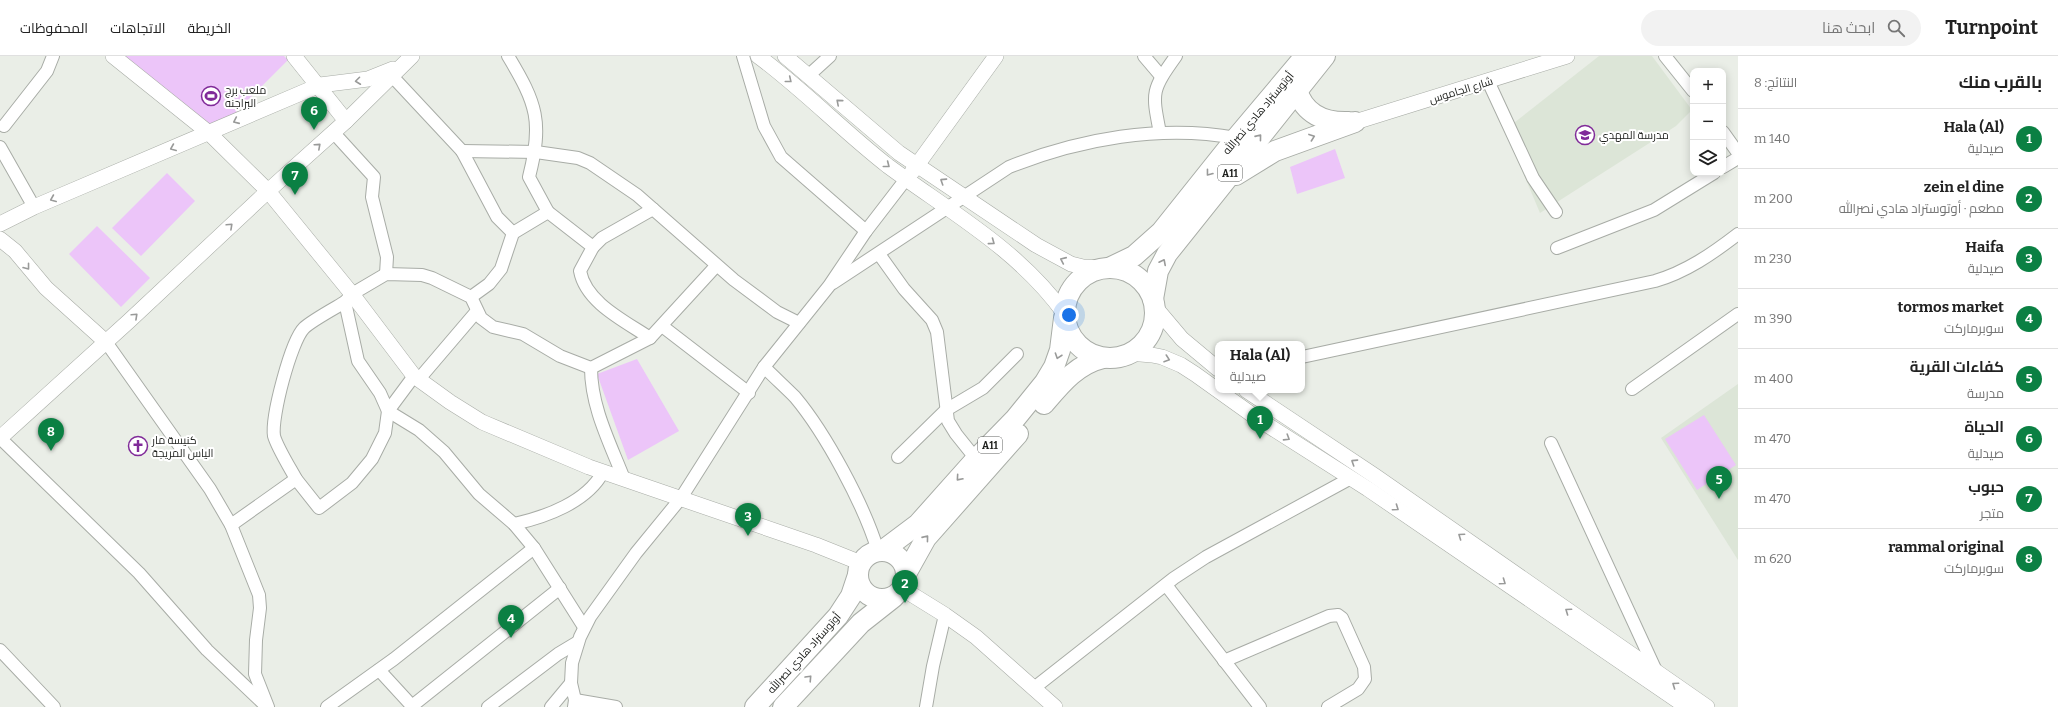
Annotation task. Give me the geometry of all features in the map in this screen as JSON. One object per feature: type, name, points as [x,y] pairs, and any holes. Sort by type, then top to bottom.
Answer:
[{"type":"highway","name":"أوتوستراد هادي نصرالله","points":[[880,551],[918,524],[976,459],[1015,419],[1050,375],[1060,350],[1067,298],[1074,284],[1086,274],[1134,256],[1154,240],[1236,138],[1305,56]]},
{"type":"highway","name":"أوتوستراد هادي نصرالله","points":[[1064,315],[1070,334],[1080,348],[1087,353],[1103,358],[1118,358],[1139,348],[1149,336],[1154,321],[1154,303],[1158,271],[1167,254],[1217,189],[1325,56]]},
{"type":"highway","points":[[1297,90],[1303,104],[1316,116],[1335,122],[1354,122]]},
{"type":"highway","points":[[1217,189],[1255,162],[1275,151],[1354,122]]},
{"type":"highway","points":[[1105,268],[1123,270],[1136,276],[1147,286],[1154,303]]},
{"type":"highway","name":"أوتوستراد هادي نصرالله","points":[[783,707],[861,623],[901,586],[916,553],[926,538],[1060,385],[1087,363],[1103,358]]},
{"type":"highway","points":[[859,569],[861,587],[870,596],[882,600],[901,586],[904,564],[897,555],[880,551]]},
{"type":"highway","name":"A11","points":[[859,569],[868,555],[880,551]]},
{"type":"highway","name":"أوتوستراد هادي نصرالله","points":[[755,707],[841,613],[851,596],[859,569]]},
{"type":"street","points":[[1,128],[47,71],[53,56]]},
{"type":"street","points":[[113,56],[209,133],[268,191],[348,298],[416,378],[450,402],[482,422],[603,472],[809,542],[859,569]]},
{"type":"street","points":[[294,56],[320,85],[346,121]]},
{"type":"street","points":[[508,56],[531,97],[536,110],[536,152],[530,177],[548,212],[593,247]]},
{"type":"street","points":[[743,56],[764,126],[781,157],[866,231]]},
{"type":"street","points":[[758,56],[790,81],[870,151],[1022,264],[1052,296],[1064,315]]},
{"type":"street","points":[[785,56],[879,136],[917,165],[1048,253],[1071,264],[1083,267],[1105,268]]},
{"type":"street","points":[[808,76],[830,56]]},
{"type":"street","points":[[616,707],[575,703],[571,682],[572,663],[584,627],[636,553],[681,498],[749,394],[764,367],[828,286],[866,231],[917,165],[996,56]]},
{"type":"street","points":[[1144,56],[1161,76]]},
{"type":"street","points":[[1160,133],[1154,96],[1161,76],[1176,56]]},
{"type":"street","name":"شارع الجاموس","points":[[1354,122],[1488,81],[1540,60],[1568,56]]},
{"type":"street","points":[[1665,56],[1690,87]]},
{"type":"street","points":[[0,224],[34,207],[320,85],[368,79],[409,58]]},
{"type":"street","points":[[268,707],[207,650],[139,573],[0,438],[346,121],[409,58]]},
{"type":"street","points":[[391,75],[462,151],[497,217],[513,233]]},
{"type":"street","points":[[1488,81],[1533,178],[1556,212]]},
{"type":"street","points":[[333,132],[374,177],[372,197],[387,257],[386,274]]},
{"type":"street","points":[[828,286],[879,254],[1009,167],[1030,159],[1104,140],[1160,133],[1204,133],[1236,138]]},
{"type":"street","points":[[1726,136],[1738,153]]},
{"type":"street","points":[[0,147],[3,166],[34,207]]},
{"type":"street","points":[[462,151],[536,152],[578,158],[590,163],[653,209],[716,266],[777,312],[798,323]]},
{"type":"street","points":[[1726,166],[1738,158]]},
{"type":"street","points":[[1557,248],[1654,210],[1709,176]]},
{"type":"street","points":[[650,338],[596,300],[589,291],[583,279],[580,268],[591,254],[593,247],[602,238],[653,209]]},
{"type":"street","points":[[471,297],[489,284],[501,269],[513,233],[548,212]]},
{"type":"street","points":[[1305,357],[1366,342],[1673,276],[1690,268],[1738,234]]},
{"type":"street","points":[[0,239],[15,251],[46,288],[106,342],[210,489],[231,525],[259,595],[260,608],[256,640],[255,674],[268,707]]},
{"type":"street","points":[[879,254],[904,289],[932,320],[937,332],[948,421],[956,434],[976,459]]},
{"type":"street","points":[[348,298],[358,361],[380,392],[388,411],[385,433],[378,451],[352,483],[325,505],[319,508],[296,479],[274,436],[275,412],[280,391],[295,343],[304,328],[348,298],[386,274],[422,275],[432,278],[471,297],[481,318],[493,327],[523,334],[560,356],[591,368],[650,338],[716,266]]},
{"type":"street","points":[[1154,303],[1182,339],[1215,366]]},
{"type":"street","points":[[388,411],[477,311]]},
{"type":"street","points":[[1632,389],[1738,314]]},
{"type":"street","points":[[662,326],[749,394]]},
{"type":"street","points":[[1129,353],[1152,355],[1171,360],[1215,385]]},
{"type":"street","points":[[898,456],[946,410],[983,388],[995,374],[1018,354]]},
{"type":"street","points":[[764,367],[794,397],[819,430],[850,486],[880,551]]},
{"type":"street","points":[[591,368],[591,380],[596,404],[624,478]]},
{"type":"street","points":[[1225,393],[1258,419],[1351,478],[1687,707]]},
{"type":"street","points":[[1250,393],[1375,476],[1707,707]]},
{"type":"street","points":[[388,411],[419,430],[439,448],[479,494],[514,524],[534,548],[584,627]]},
{"type":"street","points":[[1551,443],[1657,673]]},
{"type":"street","points":[[514,524],[535,520],[573,502],[598,482],[603,472]]},
{"type":"street","points":[[1034,688],[1166,584],[1206,558],[1351,478]]},
{"type":"street","points":[[231,525],[296,479]]},
{"type":"street","points":[[327,707],[379,670],[534,548]]},
{"type":"street","points":[[1166,584],[1260,707]]},
{"type":"street","points":[[901,586],[976,637],[1056,707]]},
{"type":"street","points":[[379,670],[413,706],[560,588]]},
{"type":"street","points":[[926,707],[933,666],[945,615]]},
{"type":"street","points":[[1224,661],[1329,616],[1338,615],[1342,618],[1364,667],[1366,679],[1358,688],[1328,707]]},
{"type":"street","points":[[488,707],[558,654],[578,642]]},
{"type":"street","points":[[0,650],[54,707]]},
{"type":"street","points":[[551,707],[571,682]]},
{"type":"shaded area","name":"ملعب برج البراجنه","points":[[117,56],[284,56],[288,60],[217,131]]},
{"type":"shaded area","name":"مدرسة المهدي","points":[[1599,56],[1652,56],[1690,107],[1690,112],[1676,126],[1540,213],[1505,130]]},
{"type":"shaded area","points":[[1335,149],[1345,178],[1297,194],[1290,167]]},
{"type":"shaded area","points":[[167,173],[195,201],[141,256],[112,228]]},
{"type":"shaded area","points":[[97,226],[150,278],[121,307],[69,254]]},
{"type":"shaded area","points":[[637,359],[679,431],[628,460],[597,374]]},
{"type":"shaded area","points":[[1738,384],[1738,560],[1661,438]]},
{"type":"shaded area","points":[[1704,415],[1736,465],[1697,490],[1665,439]]},
{"type":"place","name":"ملعب برج البراجنه","points":[[211,96]]},
{"type":"place","name":"الحياة","points":[[314,130]]},
{"type":"place","name":"مدرسة المهدي","points":[[1585,135]]},
{"type":"place","name":"حبوب","points":[[295,195]]},
{"type":"place","name":"Hala (Al)","points":[[1260,439]]},
{"type":"place","name":"كنيسة مار الياس المريجة","points":[[138,446]]},
{"type":"place","name":"rammal original","points":[[51,451]]},
{"type":"place","name":"كفاءات القرية","points":[[1719,499]]},
{"type":"place","name":"Haifa","points":[[748,536]]},
{"type":"place","name":"zein el dine","points":[[905,603]]},
{"type":"place","name":"tormos market","points":[[511,638]]}]
